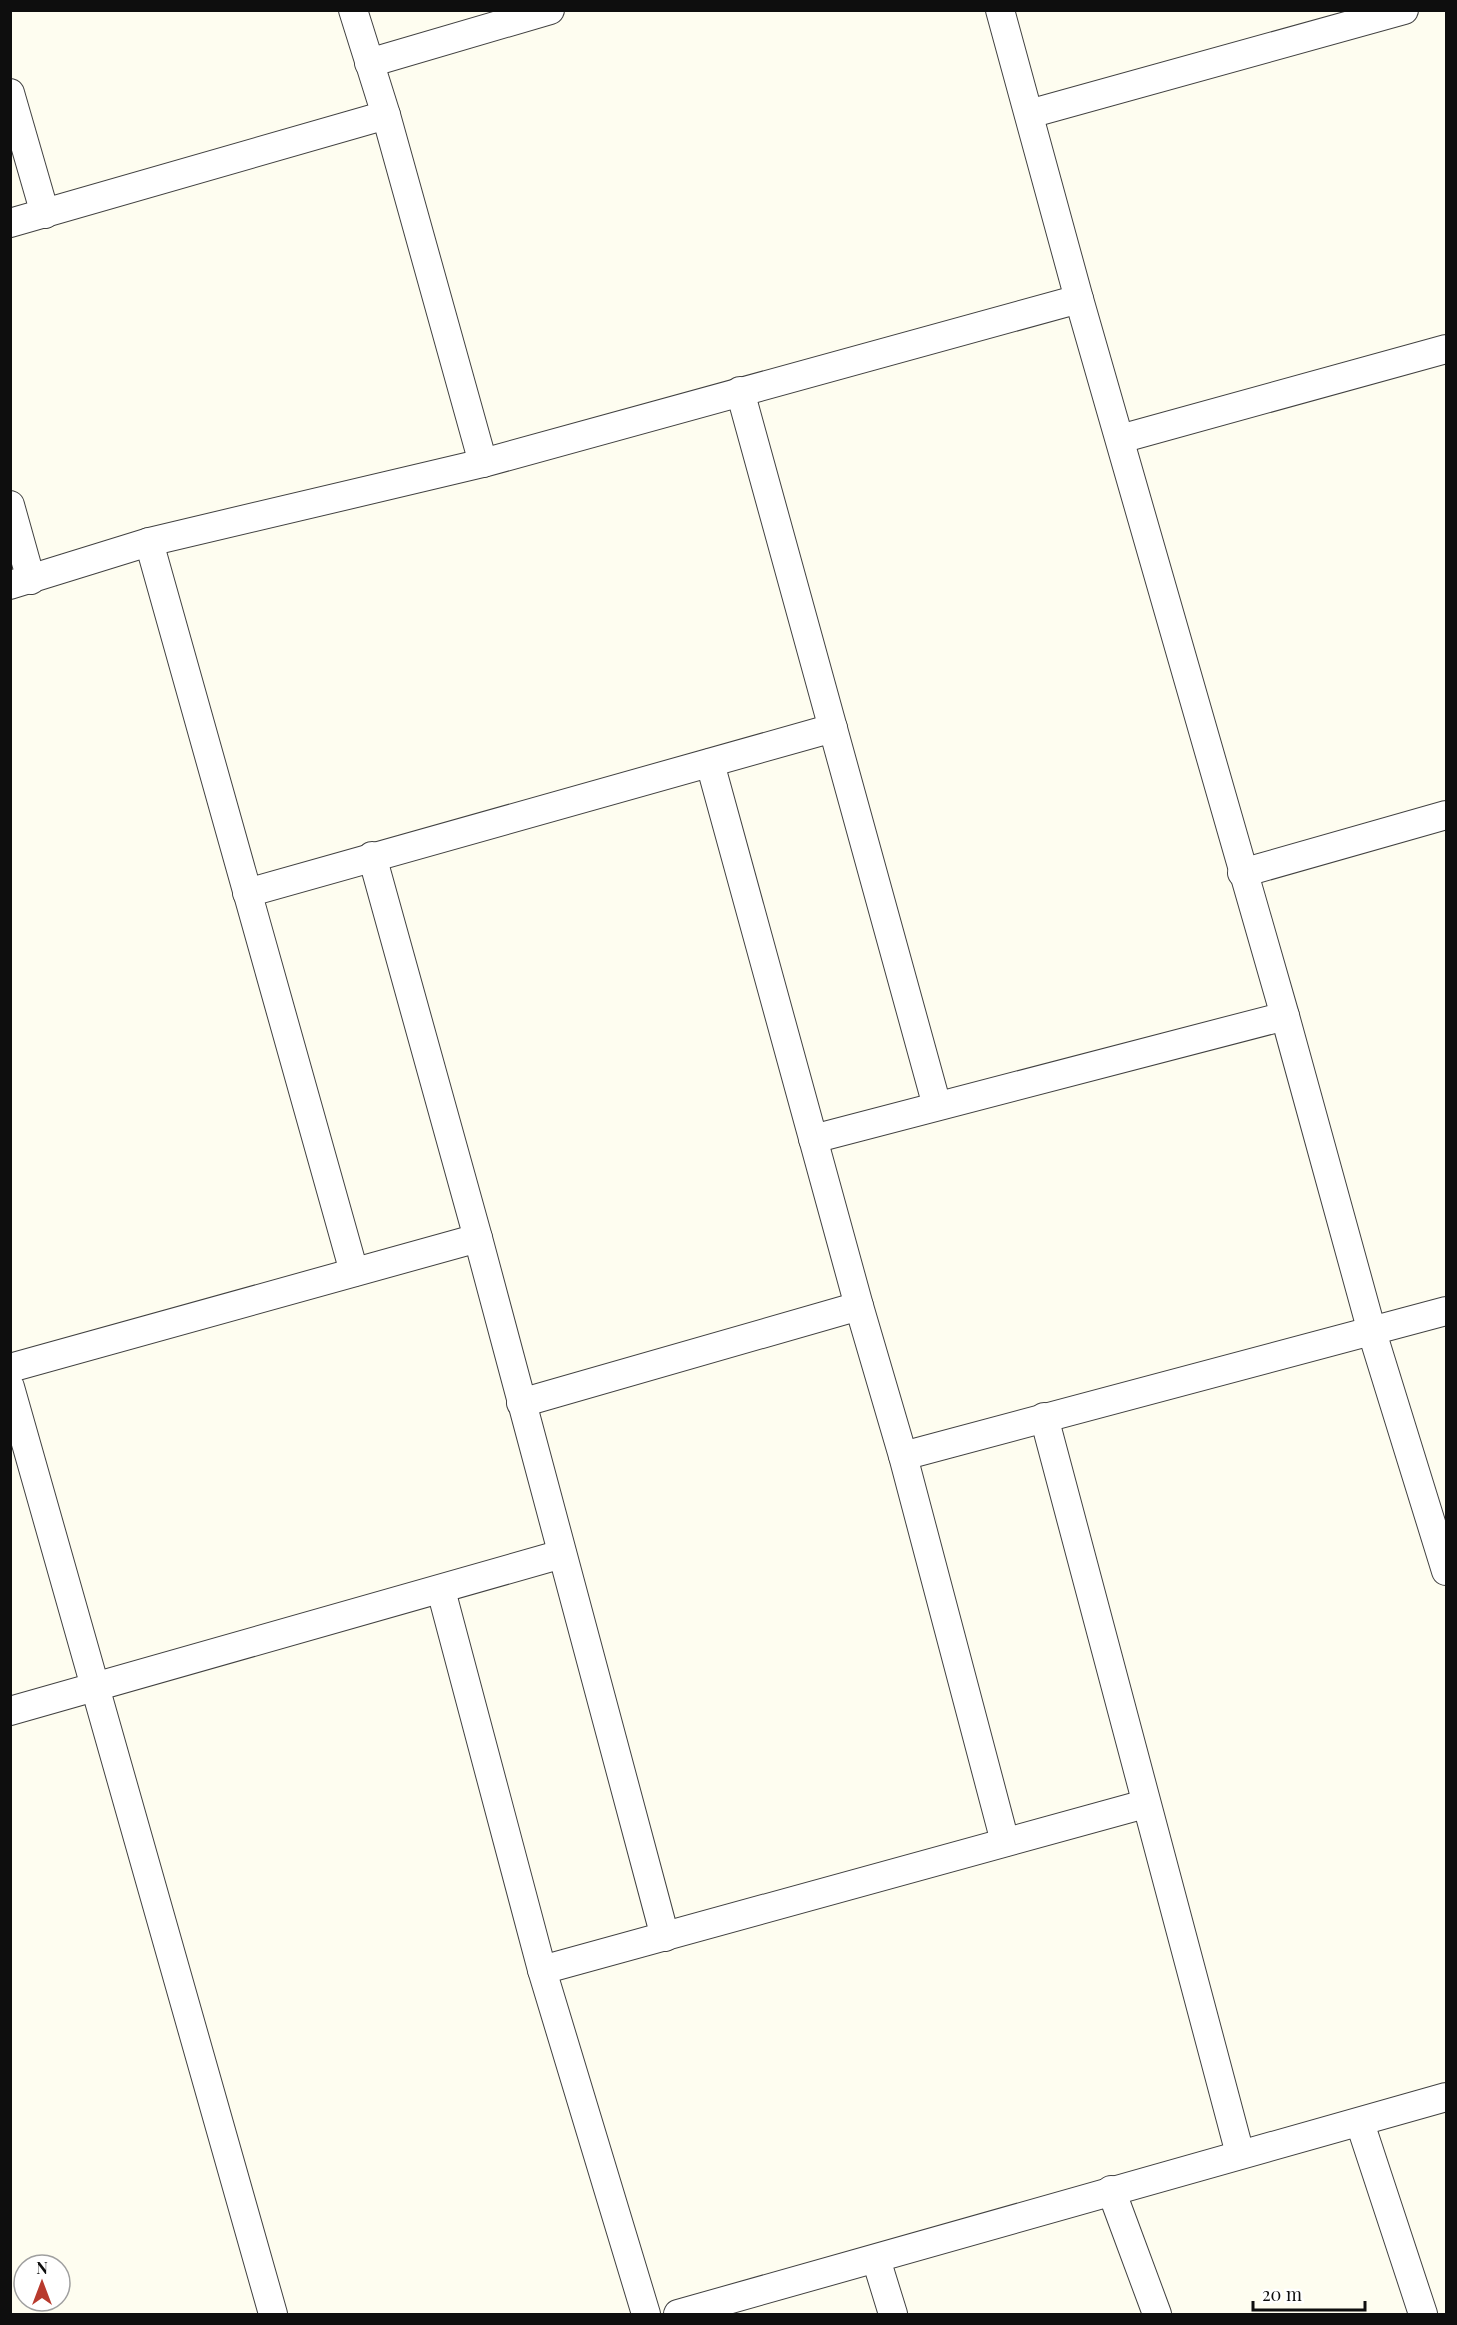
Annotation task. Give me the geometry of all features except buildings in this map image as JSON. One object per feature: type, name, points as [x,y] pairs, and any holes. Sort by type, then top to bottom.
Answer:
[{"type":"street","points":[[353,10],[386,115],[483,463]]},
{"type":"street","points":[[369,63],[550,10]]},
{"type":"street","points":[[1000,10],[1078,299],[1285,1016],[1372,1332],[1446,1571]]},
{"type":"street","points":[[1029,114],[1369,15],[1404,10]]},
{"type":"street","points":[[10,93],[45,214]]},
{"type":"street","points":[[10,223],[386,115]]},
{"type":"street","points":[[10,505],[21,583],[149,542],[483,463],[1078,299]]},
{"type":"street","points":[[1120,439],[1446,349]]},
{"type":"street","points":[[741,391],[937,1106]]},
{"type":"street","points":[[149,542],[354,1272]]},
{"type":"street","points":[[247,892],[833,728]]},
{"type":"street","points":[[710,763],[859,1306],[903,1456],[1005,1842]]},
{"type":"street","points":[[1242,873],[1446,815]]},
{"type":"street","points":[[372,856],[478,1238],[520,1403],[665,1937]]},
{"type":"street","points":[[813,1139],[1285,1016]]},
{"type":"street","points":[[10,1368],[478,1238]]},
{"type":"street","points":[[520,1403],[859,1306]]},
{"type":"street","points":[[903,1456],[1446,1311]]},
{"type":"street","points":[[10,1388],[273,2314]]},
{"type":"street","points":[[1044,1417],[1145,1804],[1240,2154]]},
{"type":"street","points":[[10,1711],[561,1554]]},
{"type":"street","points":[[441,1590],[542,1970],[646,2314]]},
{"type":"street","points":[[542,1970],[1145,1804]]},
{"type":"street","points":[[678,2314],[1446,2097]]},
{"type":"street","points":[[1360,2123],[1423,2314]]},
{"type":"street","points":[[1111,2190],[1157,2314]]},
{"type":"street","points":[[876,2259],[893,2314]]}]
